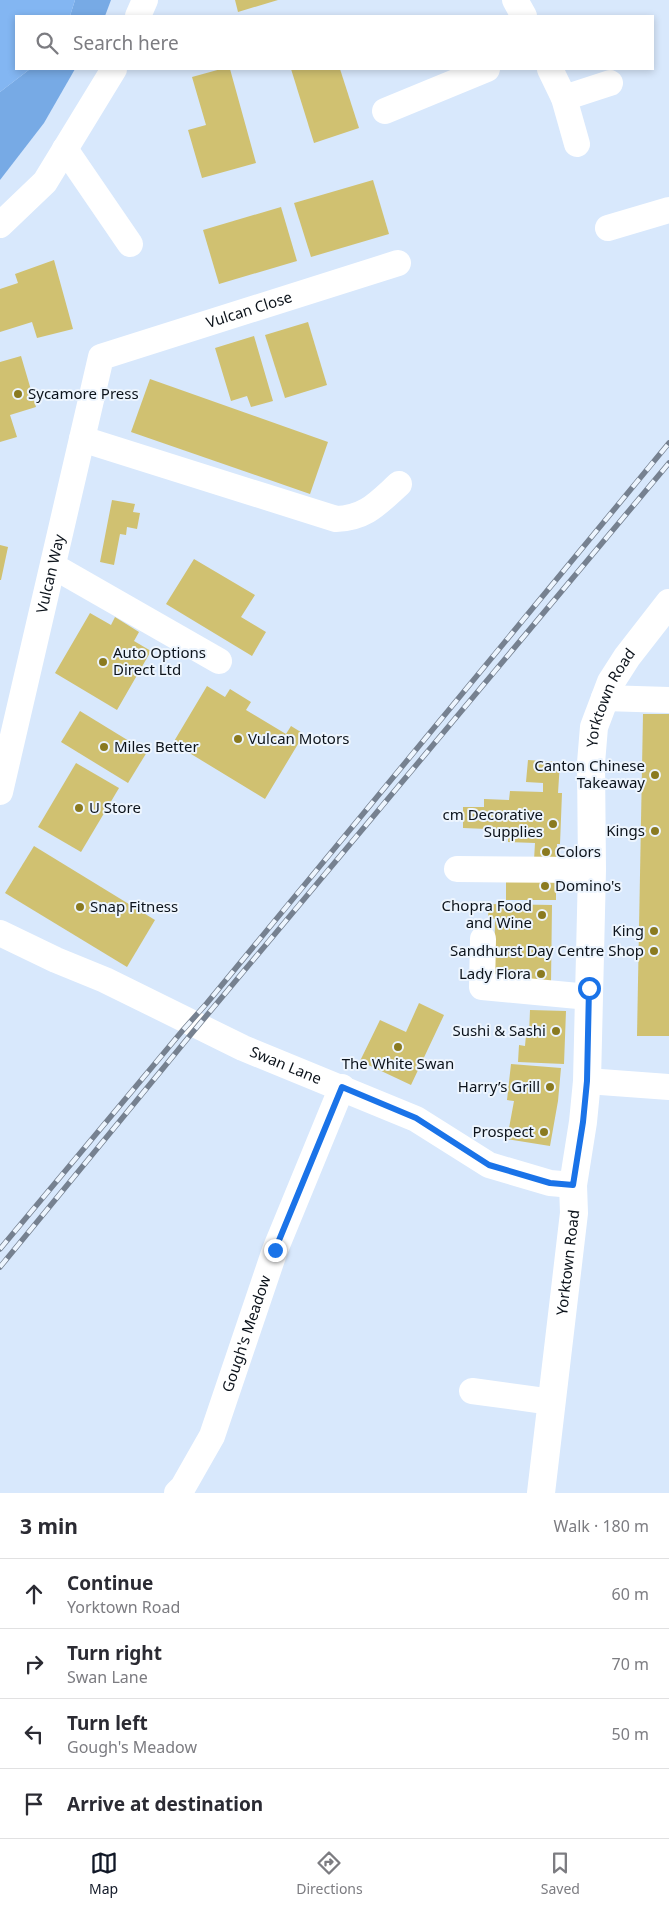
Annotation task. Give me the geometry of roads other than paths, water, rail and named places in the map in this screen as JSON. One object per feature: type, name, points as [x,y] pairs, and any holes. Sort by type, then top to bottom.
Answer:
[{"type":"main road","name":"Yorktown Road","points":[[541,1493],[574,1213],[573,1185],[583,1122],[587,1081],[592,870],[592,746],[594,727],[604,698],[626,657],[666,613]]},
{"type":"street","points":[[138,15],[145,0]]},
{"type":"street","points":[[515,0],[523,15]]},
{"type":"street","points":[[0,225],[45,182],[113,70]]},
{"type":"street","points":[[385,111],[485,70]]},
{"type":"street","points":[[550,70],[564,98],[577,144]]},
{"type":"street","points":[[564,98],[610,83]]},
{"type":"street","points":[[65,149],[130,244]]},
{"type":"street","points":[[608,228],[669,210]]},
{"type":"street","name":"Vulcan Close","points":[[101,357],[398,263]]},
{"type":"street","name":"Vulcan Way","points":[[0,792],[101,357]]},
{"type":"street","points":[[82,439],[336,519],[353,518],[368,512],[399,484]]},
{"type":"street","points":[[52,566],[219,661]]},
{"type":"street","points":[[604,698],[669,700]]},
{"type":"street","points":[[457,869],[592,870]]},
{"type":"street","name":"Swan Lane","points":[[0,933],[56,960],[105,980],[243,1048],[416,1118],[489,1165],[550,1183],[573,1185]]},
{"type":"street","points":[[483,940],[482,987],[589,997]]},
{"type":"street","points":[[587,1081],[669,1087]]},
{"type":"street","name":"Gough's Meadow","points":[[177,1493],[183,1488],[212,1436],[275,1250],[342,1087]]},
{"type":"street","points":[[472,1391],[552,1402]]},
{"type":"railway","points":[[0,1249],[207,1003],[669,443]]},
{"type":"railway","points":[[0,1267],[192,1033],[669,463]]},
{"type":"place","name":"Sycamore Press","points":[[18,394]]},
{"type":"place","name":"Auto Options Direct Ltd","points":[[103,662]]},
{"type":"place","name":"Vulcan Motors","points":[[238,739]]},
{"type":"place","name":"Miles Better","points":[[104,747]]},
{"type":"place","name":"Canton Chinese Takeaway","points":[[655,775]]},
{"type":"place","name":"U Store","points":[[79,808]]},
{"type":"place","name":"cm Decorative Supplies","points":[[553,824]]},
{"type":"place","name":"Kings","points":[[655,831]]},
{"type":"place","name":"Colors","points":[[546,852]]},
{"type":"place","name":"Domino's","points":[[545,886]]},
{"type":"place","name":"Snap Fitness","points":[[80,907]]},
{"type":"place","name":"Chopra Food and Wine","points":[[542,915]]},
{"type":"place","name":"King","points":[[654,931]]},
{"type":"place","name":"Sandhurst Day Centre Shop","points":[[654,951]]},
{"type":"place","name":"Lady Flora","points":[[541,974]]},
{"type":"place","name":"Sushi & Sashi","points":[[556,1031]]},
{"type":"place","name":"The White Swan","points":[[398,1047]]},
{"type":"place","name":"Harry’s Grill","points":[[550,1087]]},
{"type":"place","name":"Prospect","points":[[544,1132]]}]
